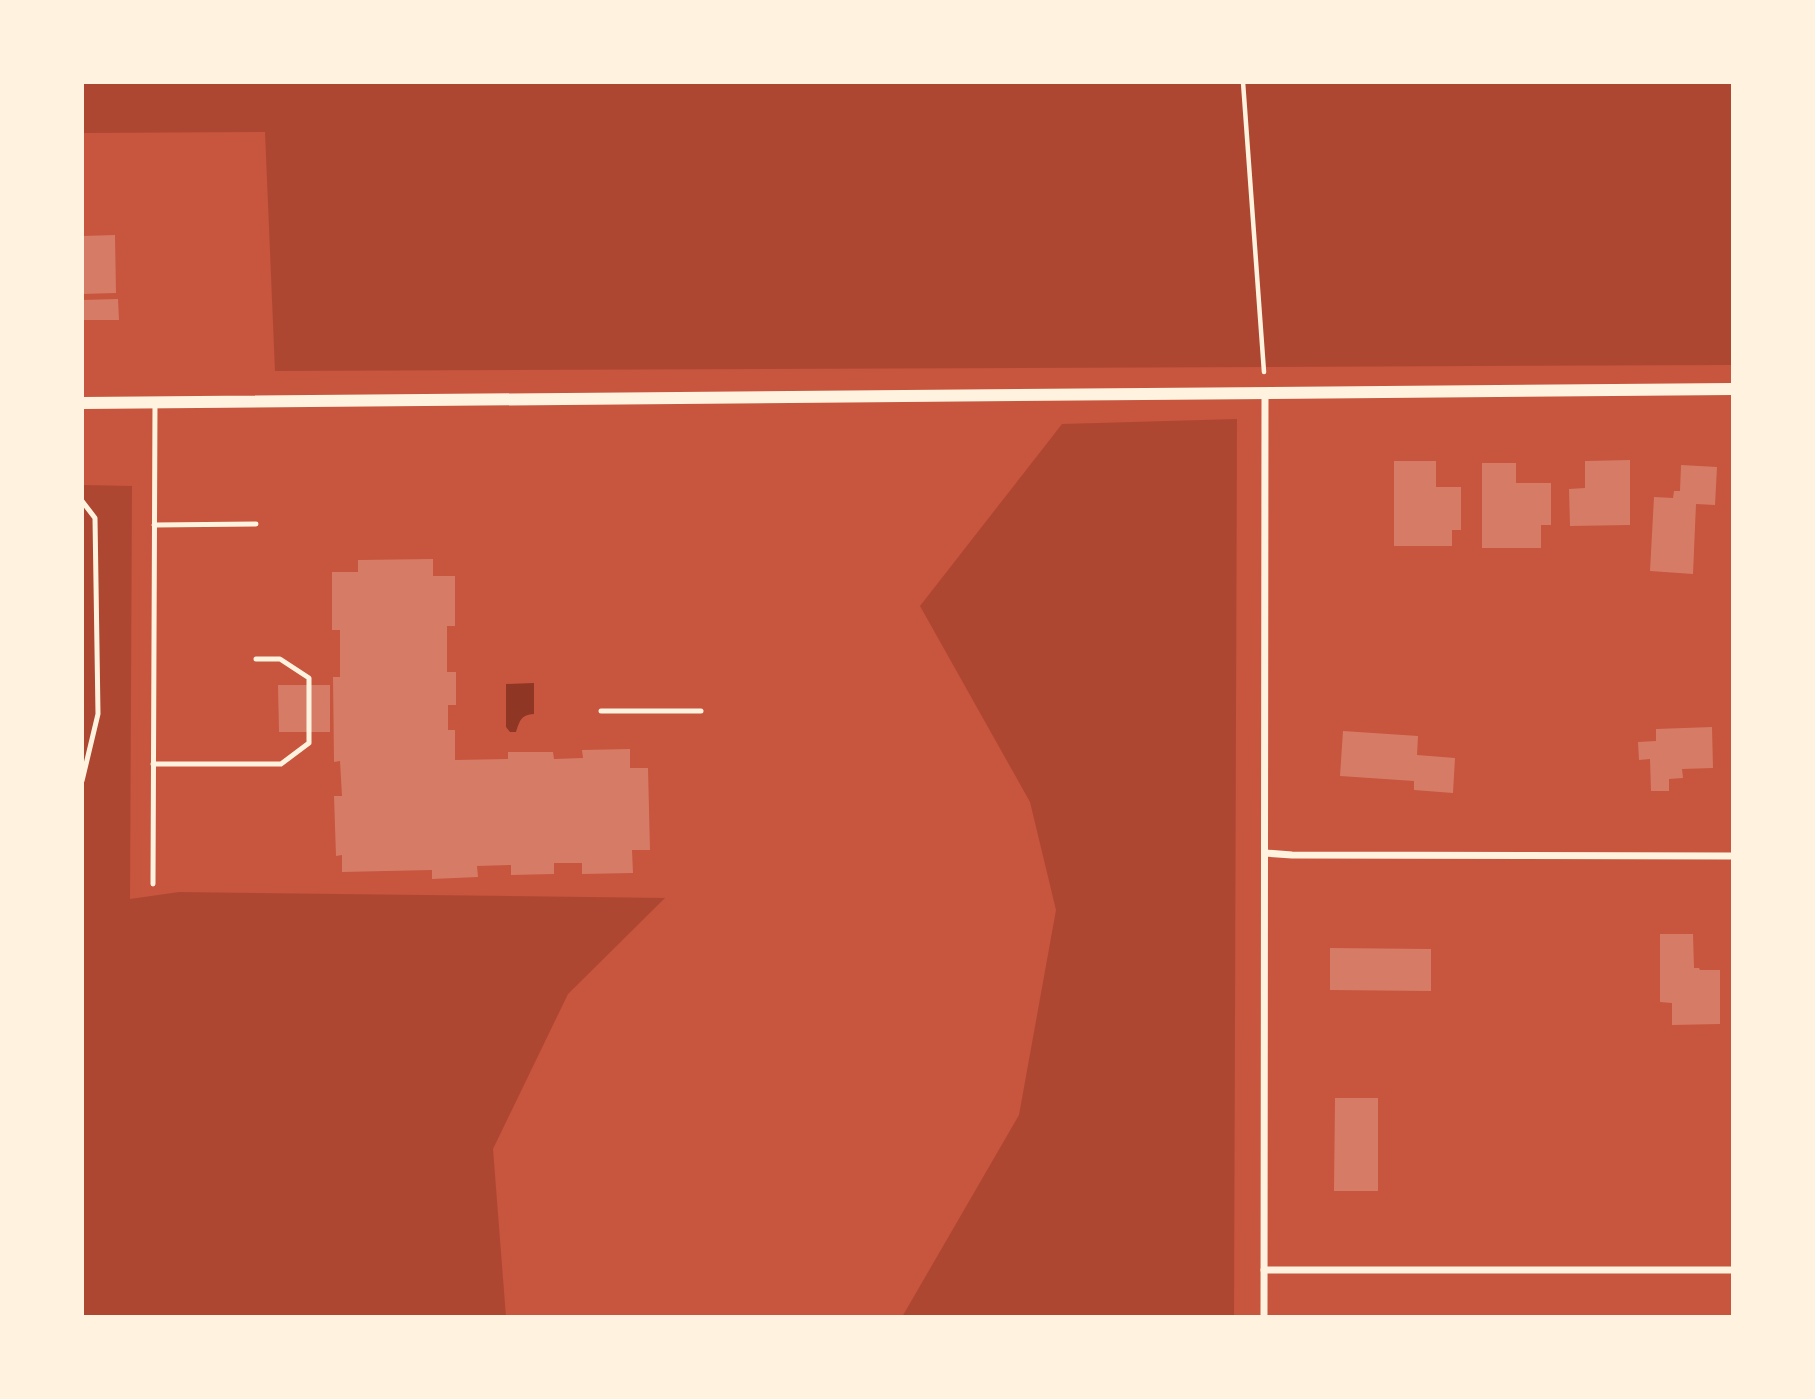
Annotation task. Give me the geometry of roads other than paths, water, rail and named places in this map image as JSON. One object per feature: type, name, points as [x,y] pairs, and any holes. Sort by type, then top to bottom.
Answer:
[{"type":"street","points":[[82,403],[1733,389]]},
{"type":"street","points":[[1264,1317],[1265,394]]},
{"type":"street","points":[[1265,853],[1733,856]]},
{"type":"street","points":[[1264,1269],[1733,1270]]},
{"type":"lane","points":[[153,884],[155,402]]},
{"type":"lane","points":[[82,501],[94,518],[98,714],[82,781]]},
{"type":"lane","points":[[154,525],[256,524]]},
{"type":"lane","points":[[153,764],[281,764],[309,743],[309,678],[279,659],[256,659]]},
{"type":"lane","points":[[601,711],[701,710]]}]
